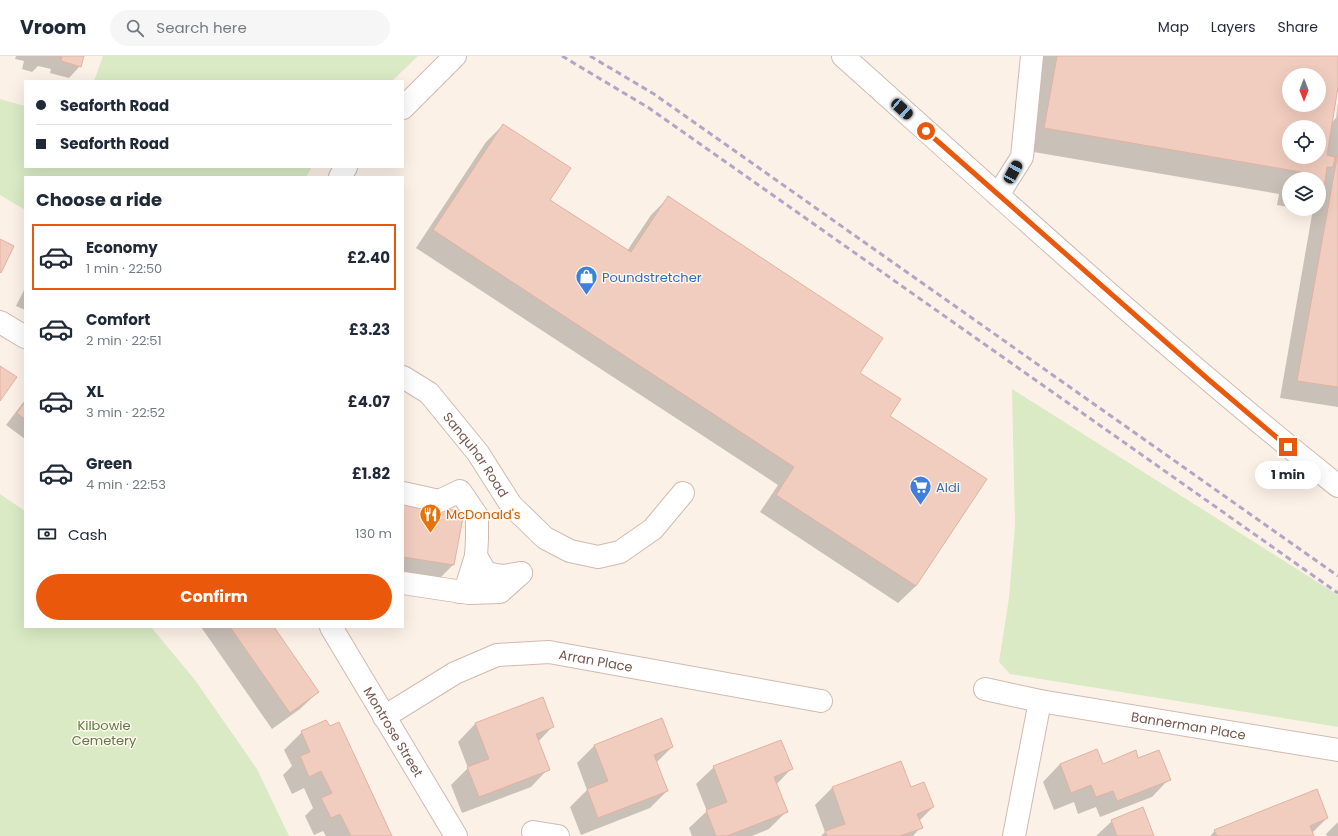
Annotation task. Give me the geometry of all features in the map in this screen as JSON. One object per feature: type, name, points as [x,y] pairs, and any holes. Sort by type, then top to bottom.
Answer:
[{"type":"street","points":[[404,107],[455,56]]},
{"type":"street","points":[[843,56],[998,195],[1276,437],[1338,486]]},
{"type":"street","points":[[998,195],[1022,157],[1032,56]]},
{"type":"street","points":[[0,322],[24,336]]},
{"type":"street","name":"Sanquhar Road","points":[[404,378],[429,393],[478,453],[510,505],[545,538],[570,551],[598,557],[620,552],[653,529],[683,493]]},
{"type":"street","points":[[404,493],[439,501],[460,491],[477,516],[476,556],[467,585],[460,592]]},
{"type":"street","points":[[404,583],[469,593],[500,592],[521,573],[503,576],[486,573],[476,556]]},
{"type":"street","name":"Montrose Street","points":[[332,628],[456,836]]},
{"type":"street","name":"Arran Place","points":[[384,717],[455,673],[497,655],[549,652],[821,701]]},
{"type":"street","name":"Bannerman Place","points":[[984,689],[1040,700],[1338,750]]},
{"type":"street","points":[[1014,836],[1040,700]]},
{"type":"street","points":[[533,832],[558,836]]},
{"type":"green space","points":[[103,56],[418,56],[393,80],[94,80]]},
{"type":"green space","points":[[0,99],[24,106],[24,168],[311,168],[307,176],[24,176],[24,209],[0,195]]},
{"type":"green space","points":[[1012,389],[1338,595],[1338,727],[1010,674],[999,662],[1009,598],[1015,525]]},
{"type":"green space","name":"Kilbowie Cemetery","points":[[0,494],[24,510],[24,628],[152,628],[195,680],[257,769],[289,836],[0,836]]},
{"type":"building","points":[[57,56],[84,56],[81,67],[61,61],[62,57]]},
{"type":"building","points":[[1057,56],[1338,56],[1338,87],[1327,155],[1335,157],[1333,167],[1327,167],[1326,174],[1326,172],[1301,172],[1044,128]]},
{"type":"building","points":[[503,124],[571,168],[550,200],[631,252],[668,196],[883,338],[860,373],[901,399],[890,416],[987,479],[916,586],[776,495],[794,467],[433,230]]},
{"type":"building","points":[[1338,152],[1338,387],[1297,381]]},
{"type":"building","points":[[0,239],[14,246],[1,273],[0,272]]},
{"type":"building","points":[[0,366],[17,377],[0,401]]},
{"type":"building","points":[[24,403],[24,418],[17,413]]},
{"type":"building","name":"McDonald's","points":[[404,501],[464,512],[454,565],[404,557]]},
{"type":"building","points":[[231,628],[275,628],[319,692],[290,713]]},
{"type":"building","points":[[543,697],[554,727],[536,734],[550,770],[479,797],[467,767],[489,759],[475,723]]},
{"type":"building","points":[[662,718],[673,747],[654,755],[668,791],[598,818],[587,789],[608,781],[594,745]]},
{"type":"building","points":[[326,720],[330,726],[339,722],[392,836],[351,836],[340,814],[331,818],[321,798],[332,793],[321,771],[309,777],[300,756],[310,752],[301,731]]},
{"type":"building","points":[[781,740],[793,769],[774,777],[788,812],[727,836],[716,836],[706,810],[727,802],[713,766]]},
{"type":"building","points":[[1097,749],[1103,764],[1136,750],[1138,758],[1159,750],[1171,780],[1117,801],[1113,791],[1096,797],[1091,785],[1071,793],[1060,764]]},
{"type":"building","points":[[901,761],[911,787],[924,782],[934,807],[917,814],[923,828],[900,836],[827,836],[825,831],[845,824],[832,787]]},
{"type":"building","points":[[1317,789],[1328,818],[1310,826],[1314,836],[1217,836],[1214,830]]},
{"type":"building","points":[[1143,807],[1154,836],[1117,836],[1111,820]]},
{"type":"railway","points":[[562,56],[649,108],[1338,593]]},
{"type":"railway","points":[[590,56],[654,94],[1338,576]]},
{"type":"place","name":"Poundstretcher","points":[[587,296]]},
{"type":"place","name":"Aldi","points":[[921,506]]},
{"type":"place","name":"McDonald's","points":[[431,534]]},
{"type":"route","points":[[926,131],[1209,380],[1288,447]]}]
